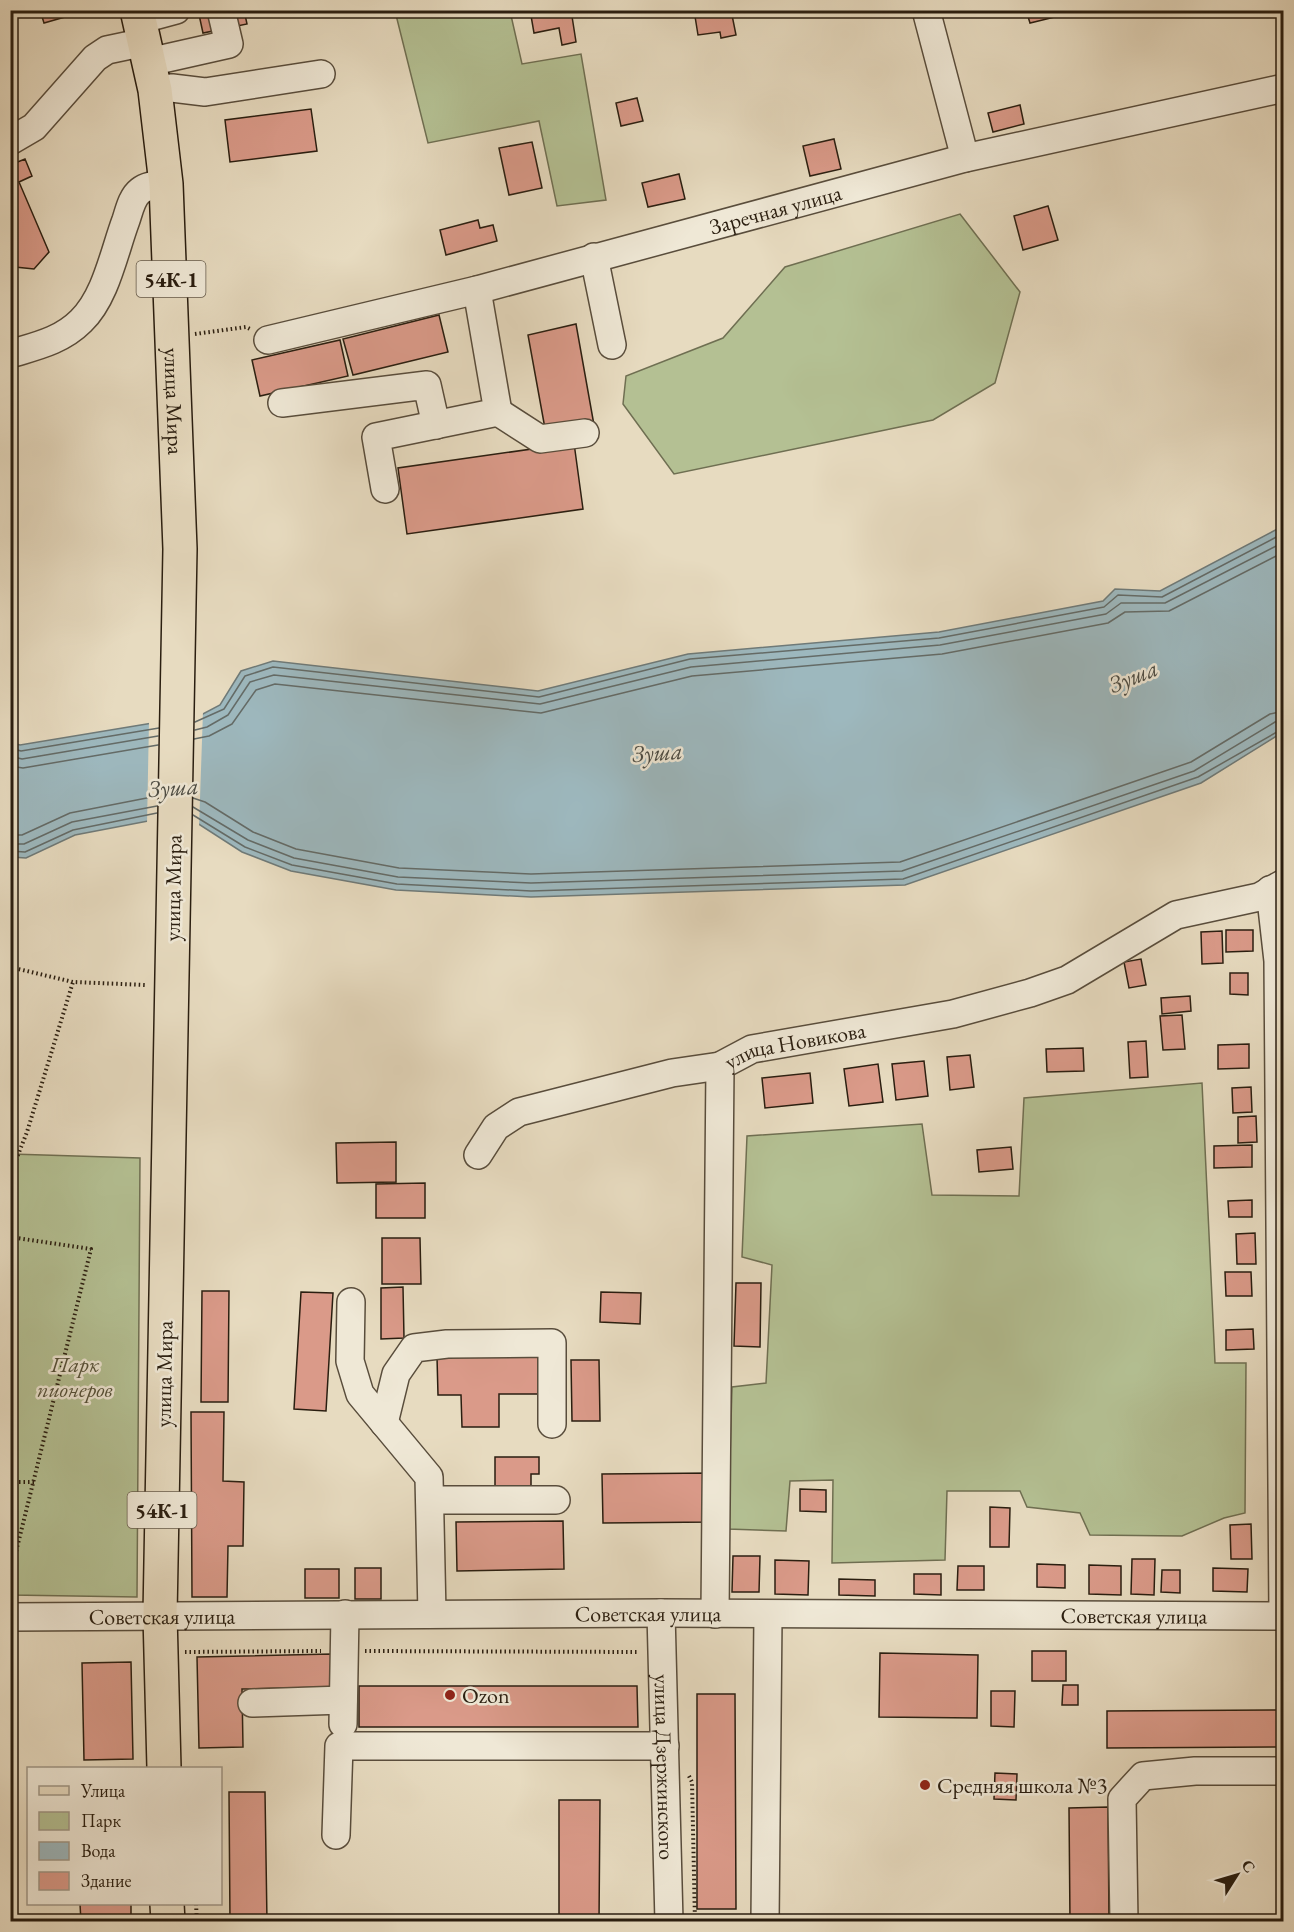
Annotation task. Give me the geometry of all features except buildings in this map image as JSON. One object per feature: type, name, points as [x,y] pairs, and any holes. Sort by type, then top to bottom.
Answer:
[{"type":"main road","name":"улица Мира","points":[[145,45],[166,184],[180,549],[160,1615],[164,1767]]},
{"type":"main road","points":[[167,1905],[168,1922]]},
{"type":"street","points":[[145,45],[176,10]]},
{"type":"street","points":[[10,141],[34,127],[95,58],[107,50],[145,45],[229,44],[221,10]]},
{"type":"street","points":[[926,10],[964,158]]},
{"type":"street","points":[[145,45],[172,88],[205,92],[321,74]]},
{"type":"street","name":"Заречная улица","points":[[257,334],[477,290],[964,158],[1284,88]]},
{"type":"street","points":[[10,354],[45,344],[66,334],[83,319],[101,289],[131,205],[138,192],[151,185],[166,184]]},
{"type":"street","points":[[594,257],[612,345]]},
{"type":"street","points":[[477,290],[498,412]]},
{"type":"street","points":[[282,403],[427,385],[436,424]]},
{"type":"street","points":[[386,489],[376,436],[498,412],[540,439],[585,433]]},
{"type":"street","points":[[1277,887],[1283,1616]]},
{"type":"street","name":"улица Новикова","points":[[715,1614],[720,1066],[752,1049],[953,1014],[1030,993],[1067,980],[1176,915],[1259,897],[1277,887]]},
{"type":"street","points":[[478,1155],[496,1127],[519,1112],[672,1073],[720,1066]]},
{"type":"street","points":[[351,1302],[350,1361],[360,1394],[429,1477],[432,1614]]},
{"type":"street","points":[[384,1423],[396,1374],[414,1348],[447,1344],[552,1343],[552,1424]]},
{"type":"street","points":[[430,1500],[556,1500]]},
{"type":"street","name":"Советская улица","points":[[10,1617],[661,1613],[768,1616],[1283,1616]]},
{"type":"street","name":"улица Дзержинского","points":[[661,1613],[669,1922]]},
{"type":"street","points":[[252,1703],[343,1712],[345,1614]]},
{"type":"street","points":[[765,1922],[768,1616]]},
{"type":"street","points":[[336,1835],[339,1746],[665,1746]]},
{"type":"street","points":[[1124,1922],[1122,1799],[1143,1776],[1195,1771],[1284,1771]]},
{"type":"path","points":[[204,333],[257,334]]},
{"type":"path","points":[[10,967],[74,982],[153,985]]},
{"type":"path","points":[[10,1186],[12,1170],[27,1132],[74,982]]},
{"type":"path","points":[[10,1237],[91,1249],[10,1576]]},
{"type":"path","points":[[10,1482],[34,1482]]},
{"type":"path","points":[[185,1652],[662,1652]]},
{"type":"path","points":[[688,1772],[692,1782],[695,1922]]},
{"type":"path","points":[[196,1905],[197,1922]]},
{"type":"green space","points":[[395,11],[510,11],[522,64],[581,54],[606,200],[557,206],[539,121],[428,143]]},
{"type":"green space","points":[[960,214],[1020,292],[995,383],[933,420],[674,474],[623,404],[626,376],[723,338],[785,267]]},
{"type":"green space","points":[[1202,1083],[1215,1363],[1246,1363],[1245,1513],[1224,1518],[1182,1536],[1090,1535],[1080,1513],[1027,1507],[1020,1491],[947,1491],[945,1560],[832,1563],[833,1480],[790,1481],[786,1531],[728,1529],[732,1387],[766,1383],[772,1265],[742,1257],[747,1136],[922,1124],[932,1195],[1019,1196],[1024,1098]]},
{"type":"green space","name":"Парк пионеров","points":[[11,1154],[140,1158],[137,1597],[11,1595]]},
{"type":"water","name":"Зуша","points":[[1283,526],[1283,732],[1201,783],[905,885],[531,897],[396,890],[291,871],[242,852],[194,821],[169,817],[75,835],[26,858],[11,857],[10,742],[20,745],[201,715],[220,705],[241,671],[273,661],[538,691],[688,654],[939,632],[1103,601],[1115,589],[1160,591]]},
{"type":"pier","points":[[203,711],[199,828],[193,824],[169,820],[147,824],[149,721]]},
{"type":"place","name":"Ozon","points":[[450,1695]]},
{"type":"place","name":"Средняя школа №3","points":[[925,1785]]}]
